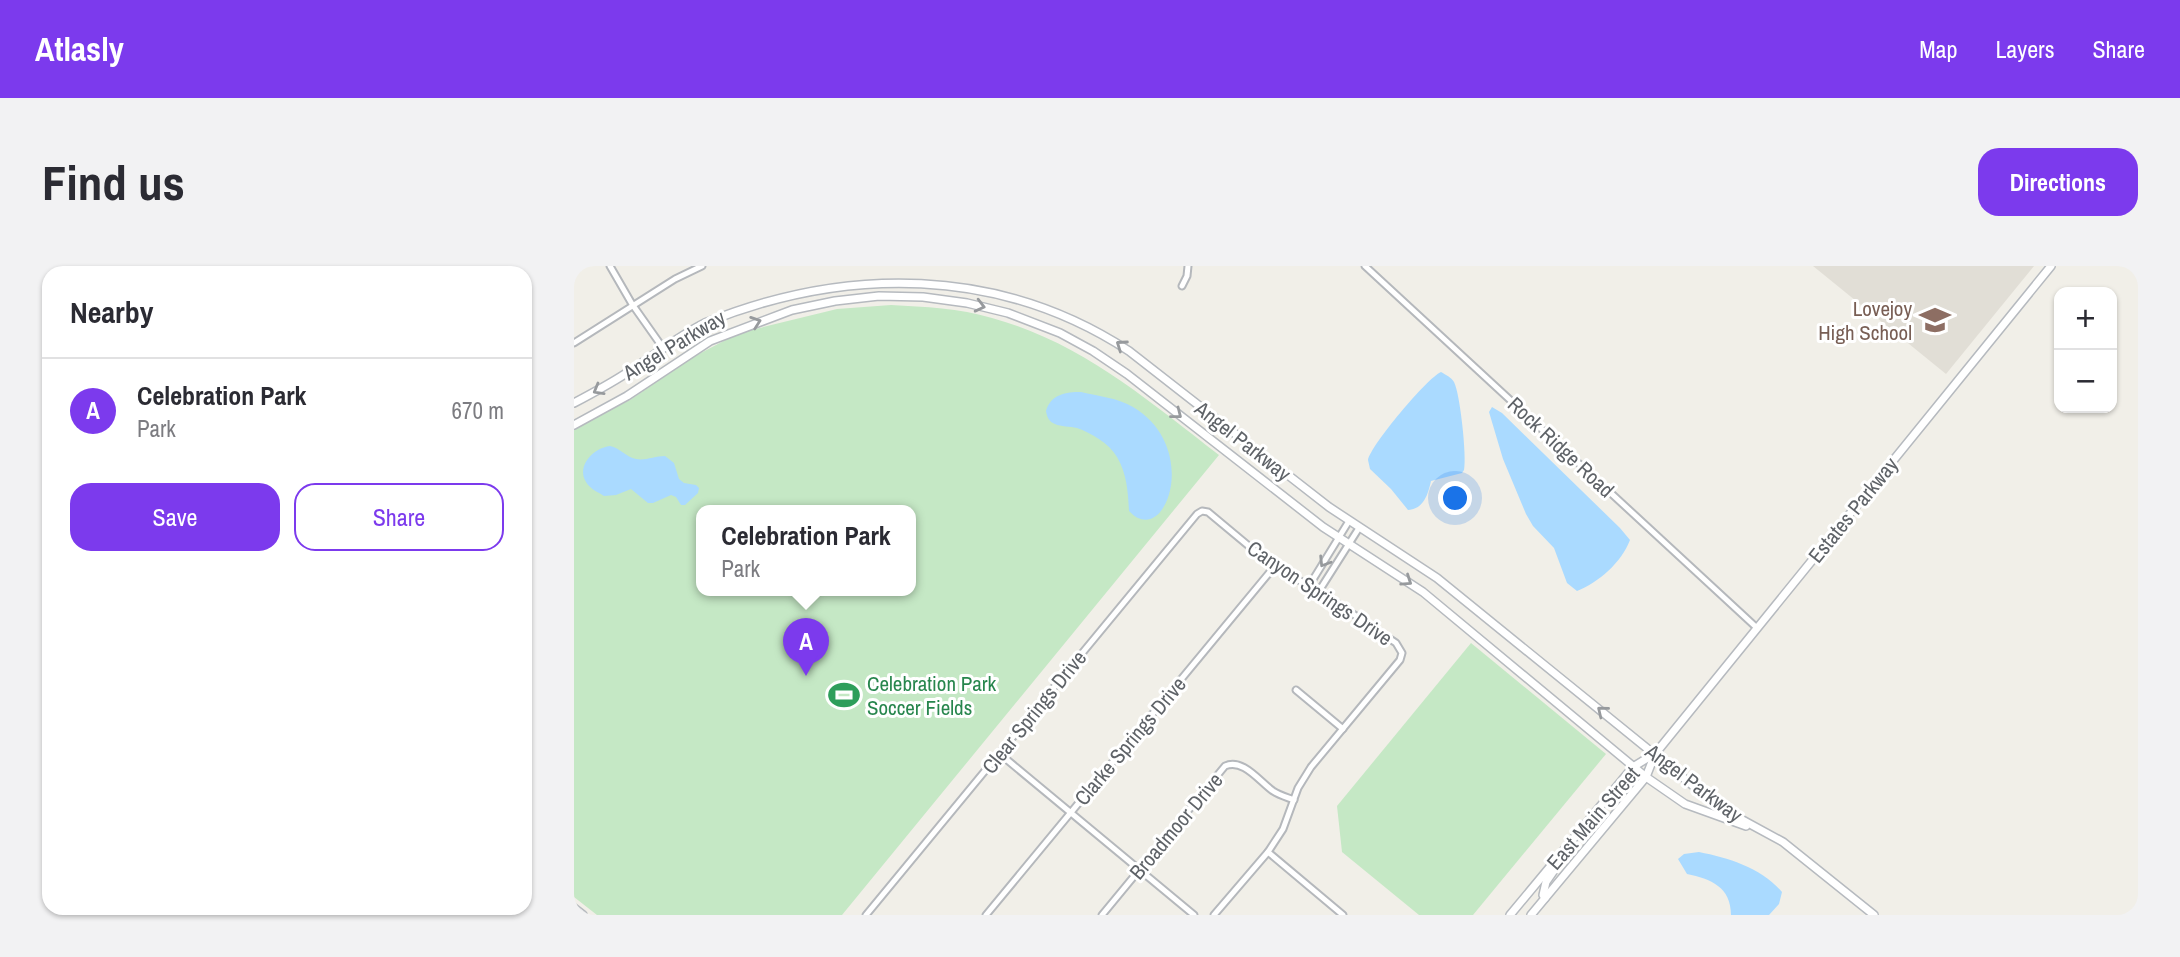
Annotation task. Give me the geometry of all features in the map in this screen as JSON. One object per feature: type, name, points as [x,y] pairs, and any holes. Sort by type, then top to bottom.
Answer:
[{"type":"main road","name":"Estates Parkway","points":[[1655,754],[2051,266]]},
{"type":"main road","name":"Angel Parkway","points":[[574,404],[702,324],[743,305],[786,290],[876,276],[921,276],[966,282],[1053,308],[1109,337],[1349,522],[1437,578],[1726,811],[1767,833]]},
{"type":"main road","name":"Angel Parkway","points":[[574,425],[627,396],[710,341],[792,310],[879,296],[923,297],[967,303],[1008,313],[1060,333],[1105,359],[1339,538],[1423,592],[1633,767],[1685,804],[1767,833]]},
{"type":"main road","points":[[663,348],[674,364]]},
{"type":"main road","name":"East Main Street","points":[[1510,915],[1633,767],[1655,754]]},
{"type":"main road","name":"East Main Street","points":[[1531,915],[1646,776],[1655,754]]},
{"type":"main road","points":[[1767,833],[1783,842],[1874,915]]},
{"type":"main road","points":[[1545,898],[1542,892],[1546,882],[1575,837]]},
{"type":"main road","points":[[574,908],[583,915]]},
{"type":"street","points":[[610,266],[632,304],[663,348]]},
{"type":"street","points":[[574,342],[674,279],[702,266]]},
{"type":"street","points":[[1182,286],[1186,280],[1188,266]]},
{"type":"street","name":"Rock Ridge Road","points":[[1365,266],[1756,628]]},
{"type":"street","name":"Canyon Springs Drive","points":[[1202,511],[1208,512],[1274,567],[1309,586],[1399,645],[1402,653],[1400,660],[1343,729]]},
{"type":"street","name":"Clear Springs Drive","points":[[866,915],[1202,511]]},
{"type":"street","points":[[1309,586],[1349,522]]},
{"type":"street","points":[[1318,592],[1359,528]]},
{"type":"street","name":"Clarke Springs Drive","points":[[986,915],[1274,567]]},
{"type":"street","points":[[1214,915],[1268,852],[1283,829],[1304,778],[1343,729],[1296,690]]},
{"type":"street","points":[[1000,754],[1194,915]]},
{"type":"street","name":"Broadmoor Drive","points":[[1102,915],[1229,764],[1241,765],[1273,791],[1294,800]]},
{"type":"street","points":[[1268,852],[1343,915]]},
{"type":"street","points":[[1328,914],[1334,907]]},
{"type":"shaded area","name":"Lovejoy High School","points":[[1813,266],[2034,266],[1946,374]]},
{"type":"green space","points":[[891,305],[942,308],[980,315],[1025,329],[1084,358],[1139,394],[1219,455],[842,915],[597,915],[574,897],[574,428],[630,400],[695,356],[739,333],[837,309]]},
{"type":"green space","points":[[1471,643],[1606,754],[1473,915],[1419,915],[1342,852],[1337,806]]},
{"type":"water","points":[[1441,372],[1454,382],[1456,388],[1464,439],[1464,470],[1462,473],[1431,481],[1422,504],[1408,510],[1370,469],[1368,460],[1400,413],[1424,386]]},
{"type":"water","points":[[1081,392],[1114,399],[1133,407],[1154,425],[1167,446],[1172,468],[1170,489],[1164,506],[1155,517],[1142,519],[1129,511],[1123,470],[1109,447],[1088,433],[1057,425],[1049,419],[1046,411],[1051,401],[1065,394]]},
{"type":"water","points":[[1492,407],[1502,413],[1630,540],[1615,564],[1601,577],[1577,591],[1567,583],[1554,548],[1533,526],[1526,514],[1503,459],[1489,412]]},
{"type":"water","points":[[610,446],[636,459],[665,456],[674,463],[679,479],[684,483],[696,485],[699,488],[698,493],[685,505],[681,505],[676,497],[671,495],[648,503],[631,489],[604,496],[588,484],[583,469],[588,458],[598,450]]},
{"type":"water","points":[[1699,852],[1733,861],[1765,876],[1782,892],[1779,904],[1769,915],[1731,915],[1728,897],[1723,891],[1711,882],[1687,874],[1678,859],[1684,854]]},
{"type":"place","name":"Lovejoy High School","points":[[1935,320]]},
{"type":"place","name":"Celebration Park","points":[[806,676]]},
{"type":"place","name":"Celebration Park Soccer Fields","points":[[844,695]]}]
